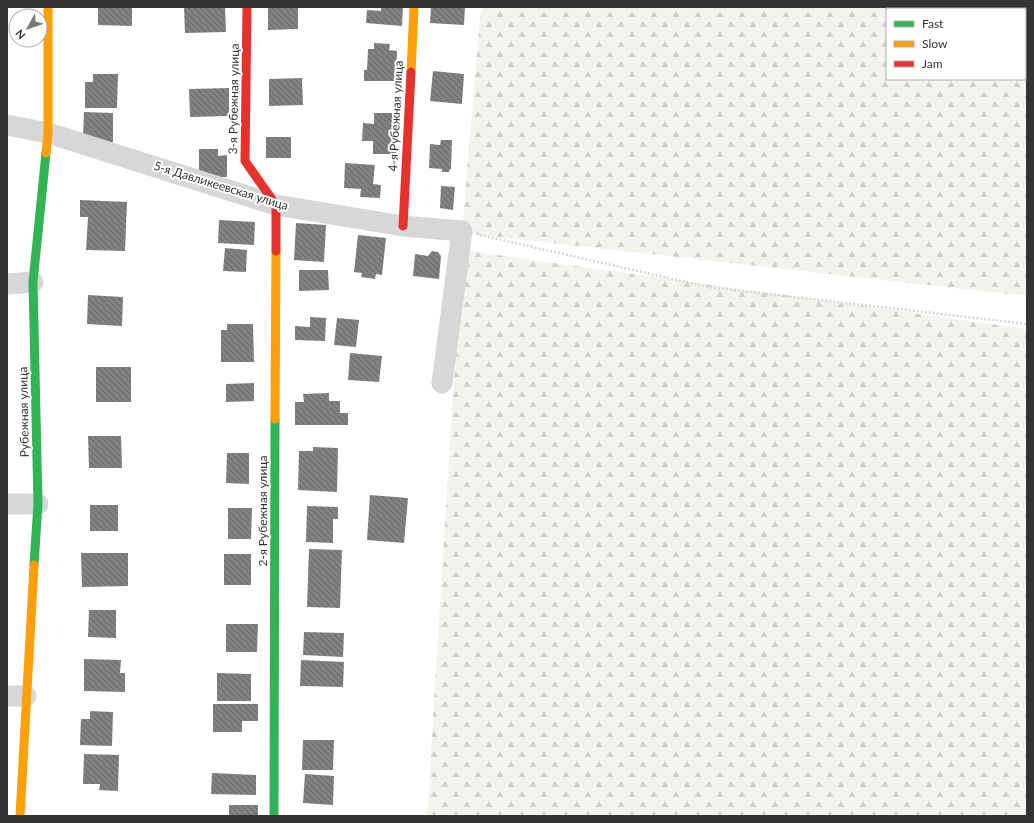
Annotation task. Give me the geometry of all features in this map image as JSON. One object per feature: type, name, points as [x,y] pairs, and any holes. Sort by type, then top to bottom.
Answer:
[{"type":"street","name":"Рубежная улица","points":[[20,816],[16,696],[38,504],[34,282],[48,133],[48,7]]},
{"type":"street","name":"3-я Рубежная улица","points":[[247,7],[245,161],[276,205]]},
{"type":"street","name":"4-я Рубежная улица","points":[[403,226],[414,7]]},
{"type":"street","name":"5-я Давликеевская улица","points":[[7,125],[48,133],[276,205],[403,226],[462,231]]},
{"type":"street","name":"2-я Рубежная улица","points":[[274,816],[276,205]]},
{"type":"street","points":[[442,383],[462,231]]},
{"type":"street","points":[[7,284],[34,282]]},
{"type":"street","points":[[7,504],[38,504]]},
{"type":"path","points":[[462,231],[708,287],[1027,324]]},
{"type":"green space","points":[[481,7],[1027,7],[1027,296],[462,233]]},
{"type":"green space","points":[[462,250],[1027,329],[1027,816],[427,816]]},
{"type":"building","points":[[98,7],[132,7],[132,26],[98,25]]},
{"type":"building","points":[[184,7],[225,7],[226,32],[185,33]]},
{"type":"building","points":[[268,7],[298,7],[298,29],[268,30]]},
{"type":"building","points":[[381,7],[403,7],[402,26],[366,23],[367,10],[381,11]]},
{"type":"building","points":[[431,7],[465,7],[464,25],[430,23]]},
{"type":"building","points":[[374,43],[390,44],[389,50],[397,51],[396,81],[364,81],[364,70],[367,70],[368,49],[374,49]]},
{"type":"building","points":[[433,71],[464,74],[462,104],[430,101]]},
{"type":"building","points":[[93,74],[118,74],[117,108],[85,108],[85,82],[93,82]]},
{"type":"building","points":[[302,78],[303,105],[269,106],[269,79]]},
{"type":"building","points":[[229,88],[229,116],[190,117],[189,89]]},
{"type":"building","points":[[84,112],[113,113],[113,142],[92,142],[92,136],[83,136]]},
{"type":"building","points":[[374,113],[397,113],[396,154],[373,154],[373,141],[362,141],[363,123],[374,124]]},
{"type":"building","points":[[266,137],[291,137],[291,158],[266,158]]},
{"type":"building","points":[[441,140],[452,140],[451,169],[449,172],[442,172],[442,169],[429,168],[430,144],[440,145]]},
{"type":"building","points":[[199,149],[218,149],[218,156],[227,155],[227,177],[199,177]]},
{"type":"building","points":[[345,163],[375,165],[373,184],[381,185],[380,198],[360,197],[361,189],[344,188]]},
{"type":"building","points":[[441,186],[455,187],[453,210],[440,208]]},
{"type":"building","points":[[80,200],[127,202],[125,251],[86,250],[88,217],[80,217]]},
{"type":"building","points":[[219,220],[255,222],[254,245],[218,243]]},
{"type":"building","points":[[296,223],[326,225],[324,262],[294,260]]},
{"type":"building","points":[[358,235],[386,238],[382,275],[376,274],[375,279],[361,277],[362,273],[354,272]]},
{"type":"building","points":[[225,248],[247,250],[246,272],[223,271]]},
{"type":"building","points":[[432,251],[438,252],[441,256],[439,279],[413,276],[415,254],[428,256]]},
{"type":"building","points":[[299,270],[328,270],[329,290],[299,291]]},
{"type":"building","points":[[88,295],[123,297],[122,326],[87,324]]},
{"type":"building","points":[[310,317],[326,318],[325,341],[295,340],[295,326],[310,327]]},
{"type":"building","points":[[337,318],[359,320],[356,347],[334,345]]},
{"type":"building","points":[[227,324],[253,324],[254,362],[221,362],[221,330],[227,330]]},
{"type":"building","points":[[350,353],[382,356],[379,382],[348,380]]},
{"type":"building","points":[[96,367],[131,367],[131,402],[96,402]]},
{"type":"building","points":[[254,383],[254,401],[226,402],[226,384]]},
{"type":"building","points":[[329,393],[329,401],[340,401],[340,413],[348,413],[348,425],[295,425],[295,402],[304,402],[303,394]]},
{"type":"building","points":[[88,436],[121,436],[122,468],[89,468]]},
{"type":"building","points":[[313,447],[338,448],[337,492],[298,490],[299,451],[313,451]]},
{"type":"building","points":[[227,453],[249,453],[249,484],[226,483]]},
{"type":"building","points":[[370,495],[408,498],[404,543],[367,540]]},
{"type":"building","points":[[90,505],[118,505],[118,531],[90,531]]},
{"type":"building","points":[[307,506],[338,507],[338,519],[333,519],[333,543],[306,542]]},
{"type":"building","points":[[228,508],[252,508],[251,539],[228,539]]},
{"type":"building","points":[[309,549],[342,550],[340,608],[307,607]]},
{"type":"building","points":[[81,553],[128,553],[128,586],[82,587]]},
{"type":"building","points":[[224,554],[251,554],[251,585],[224,585]]},
{"type":"building","points":[[89,610],[116,610],[116,638],[88,637]]},
{"type":"building","points":[[226,624],[258,624],[257,652],[226,652]]},
{"type":"building","points":[[304,632],[344,633],[343,657],[303,655]]},
{"type":"building","points":[[84,659],[121,660],[120,673],[125,673],[125,692],[84,691]]},
{"type":"building","points":[[301,660],[344,662],[343,687],[300,686]]},
{"type":"building","points":[[217,673],[251,674],[251,701],[217,701]]},
{"type":"building","points":[[213,704],[258,704],[258,721],[242,721],[242,732],[213,732]]},
{"type":"building","points":[[90,711],[113,712],[112,746],[80,745],[81,719],[90,719]]},
{"type":"building","points":[[303,740],[334,740],[333,770],[302,770]]},
{"type":"building","points":[[84,754],[119,755],[118,791],[99,790],[100,784],[83,784]]},
{"type":"building","points":[[212,773],[256,775],[256,795],[211,794]]},
{"type":"building","points":[[305,774],[334,776],[333,805],[303,803]]},
{"type":"building","points":[[229,805],[258,805],[258,816],[229,816]]},
{"type":"traffic: fast","points":[[34,565],[38,504],[33,282],[46,153]]},
{"type":"traffic: fast","points":[[274,816],[275,419]]},
{"type":"traffic: slow","points":[[46,153],[48,133],[48,7]]},
{"type":"traffic: slow","points":[[411,72],[414,7]]},
{"type":"traffic: slow","points":[[275,419],[276,251]]},
{"type":"traffic: slow","points":[[20,816],[34,565]]},
{"type":"traffic: jam","points":[[247,7],[245,161],[276,205],[276,251]]},
{"type":"traffic: jam","points":[[403,226],[411,72]]}]
